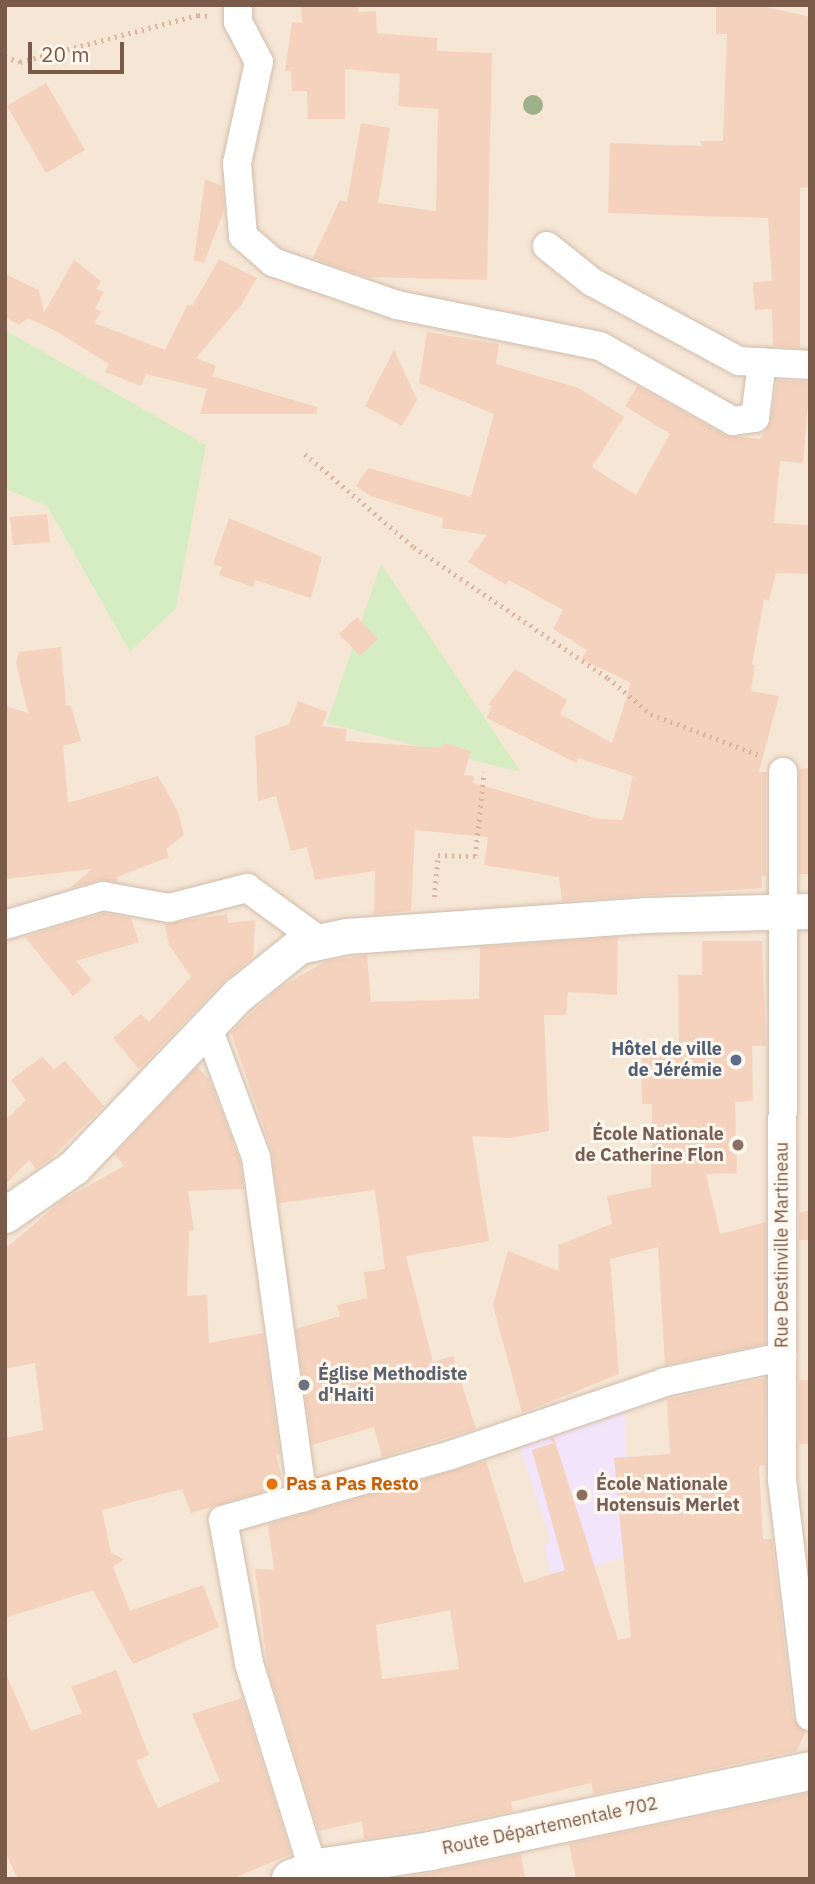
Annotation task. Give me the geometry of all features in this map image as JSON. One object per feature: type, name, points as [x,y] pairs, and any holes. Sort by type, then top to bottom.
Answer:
[{"type":"main road","name":"Route Départementale 702","points":[[305,1873],[431,1851],[810,1771]]},
{"type":"street","points":[[238,14],[259,62],[237,163],[243,236],[273,262],[397,305],[509,324],[600,346],[733,421],[755,418],[762,362]]},
{"type":"street","points":[[547,246],[604,289],[739,361],[810,365]]},
{"type":"street","name":"Rue Destinville Martineau","points":[[783,772],[797,911],[782,1357],[782,1480],[802,1602],[810,1716]]},
{"type":"street","points":[[5,925],[103,896],[170,908],[247,888],[320,942]]},
{"type":"street","points":[[5,1215],[74,1167],[261,973],[299,946],[432,931],[645,915],[797,911]]},
{"type":"street","points":[[208,1028],[257,1157],[303,1498]]},
{"type":"street","points":[[305,1873],[308,1853],[249,1663],[223,1520],[451,1455],[665,1382],[782,1357]]},
{"type":"path","points":[[5,57],[20,62],[198,15],[238,14]]},
{"type":"path","points":[[305,454],[414,547],[608,678],[651,714],[775,762],[783,772]]},
{"type":"path","points":[[432,931],[438,855],[475,856],[484,772]]},
{"type":"shaded area","points":[[5,5],[810,5],[810,1879],[5,1879],[5,489],[47,506],[130,652],[206,446],[5,330]]},
{"type":"shaded area","name":"École Nationale Hotensuis Merlet","points":[[625,1412],[630,1555],[553,1581],[544,1545],[551,1541],[520,1448]]},
{"type":"green space","points":[[5,330],[206,445],[176,608],[130,652],[47,506],[5,489]]},
{"type":"green space","points":[[381,564],[521,772],[327,723]]},
{"type":"building","points":[[301,5],[358,5],[358,12],[376,11],[377,33],[437,38],[437,51],[492,53],[487,280],[366,277],[313,258],[340,200],[347,202],[361,123],[390,128],[378,203],[436,211],[438,109],[398,106],[400,74],[345,69],[345,119],[308,119],[307,91],[292,91],[291,71],[285,71],[292,22],[302,23]]},
{"type":"building","points":[[716,5],[758,5],[810,17],[810,187],[800,188],[800,348],[773,346],[772,309],[755,310],[753,282],[772,281],[768,218],[608,213],[610,143],[701,146],[701,141],[723,141],[727,34],[716,34]]},
{"type":"building","points":[[46,83],[85,150],[46,173],[7,106]]},
{"type":"building","points":[[205,179],[222,186],[224,210],[204,263],[194,260]]},
{"type":"building","points":[[219,259],[257,278],[241,305],[196,358],[216,366],[212,376],[317,407],[316,414],[200,414],[207,389],[146,374],[141,386],[105,372],[109,364],[56,331],[28,318],[19,325],[5,317],[5,274],[39,290],[44,313],[74,260],[101,281],[97,289],[104,292],[95,308],[101,312],[94,323],[165,350],[188,304],[192,306]]},
{"type":"building","points":[[427,332],[499,344],[496,364],[579,388],[624,417],[592,467],[636,495],[670,434],[625,406],[637,386],[725,435],[760,439],[771,421],[777,380],[810,382],[803,463],[780,461],[774,523],[810,525],[810,574],[776,573],[769,601],[764,599],[752,665],[755,665],[751,691],[779,696],[759,772],[766,772],[766,876],[762,876],[762,888],[562,901],[559,877],[484,865],[488,837],[415,830],[411,911],[374,914],[375,871],[315,880],[307,847],[291,851],[276,796],[258,801],[255,736],[289,724],[298,701],[327,712],[322,726],[347,729],[345,741],[442,748],[444,743],[471,751],[464,775],[474,776],[473,783],[599,819],[623,820],[633,776],[578,758],[576,763],[487,718],[492,706],[488,705],[515,669],[567,700],[560,714],[612,743],[631,683],[582,659],[587,650],[553,629],[563,610],[509,580],[506,585],[468,562],[487,535],[442,528],[443,518],[370,496],[356,486],[368,468],[471,497],[494,414],[419,383]]},
{"type":"building","points":[[394,350],[417,400],[402,426],[365,406]]},
{"type":"building","points":[[47,514],[50,542],[13,545],[10,517]]},
{"type":"building","points":[[229,518],[322,557],[311,598],[255,580],[253,587],[219,575],[222,567],[213,564]]},
{"type":"building","points":[[357,617],[378,639],[360,656],[339,634]]},
{"type":"building","points":[[61,647],[66,705],[71,706],[81,741],[63,746],[68,803],[158,776],[178,812],[184,835],[166,849],[169,857],[117,877],[118,882],[99,880],[70,888],[92,869],[5,879],[5,706],[28,713],[16,663],[19,652]]},
{"type":"building","points":[[810,768],[810,874],[799,874],[799,769]]},
{"type":"building","points":[[104,913],[131,918],[139,942],[76,961],[92,980],[73,996],[25,937]]},
{"type":"building","points":[[227,914],[228,923],[255,920],[253,957],[224,981],[139,1069],[113,1038],[141,1014],[149,1022],[191,977],[169,945],[165,924]]},
{"type":"building","points":[[618,937],[617,995],[568,992],[566,1015],[544,1015],[549,1131],[511,1138],[472,1136],[489,1241],[406,1256],[433,1362],[453,1356],[476,1429],[382,1457],[374,1427],[312,1445],[296,1329],[340,1316],[337,1305],[367,1298],[364,1272],[385,1269],[375,1190],[279,1203],[272,1151],[231,1032],[279,988],[326,961],[367,955],[371,1002],[479,999],[480,947]]},
{"type":"building","points":[[702,941],[762,941],[766,1046],[752,1046],[753,1101],[735,1102],[737,1173],[706,1174],[720,1234],[766,1222],[766,1344],[665,1365],[658,1247],[610,1259],[619,1374],[522,1413],[493,1305],[508,1251],[559,1271],[558,1245],[612,1224],[607,1196],[651,1187],[652,1104],[642,1104],[641,1052],[679,1051],[678,975],[702,975]]},
{"type":"building","points":[[42,1057],[54,1069],[65,1061],[104,1106],[50,1159],[36,1169],[29,1160],[5,1185],[5,1121],[26,1100],[11,1080]]},
{"type":"building","points":[[197,1067],[209,1079],[240,1161],[244,1189],[188,1191],[194,1230],[189,1231],[187,1296],[207,1295],[209,1343],[263,1333],[280,1454],[276,1455],[284,1485],[191,1513],[182,1489],[102,1510],[111,1553],[124,1559],[113,1567],[130,1611],[203,1585],[219,1627],[133,1664],[93,1590],[5,1618],[5,1438],[43,1430],[35,1363],[5,1369],[5,1249],[61,1201],[124,1166],[115,1154]]},
{"type":"building","points":[[810,1210],[810,1240],[799,1240],[799,1213]]},
{"type":"building","points":[[766,1378],[765,1465],[759,1466],[763,1539],[772,1539],[793,1718],[805,1732],[797,1751],[594,1794],[591,1783],[511,1802],[513,1811],[427,1829],[364,1839],[362,1821],[319,1831],[268,1669],[255,1569],[274,1570],[268,1524],[486,1461],[524,1583],[565,1570],[532,1450],[554,1443],[549,1439],[554,1438],[618,1640],[631,1637],[614,1458],[670,1454],[667,1399]],"holes":[[[450,1610],[459,1669],[382,1679],[376,1625]]]},
{"type":"building","points":[[799,1380],[810,1380],[810,1444],[799,1444]]},
{"type":"building","points":[[116,1670],[149,1755],[136,1761],[158,1808],[220,1781],[192,1714],[242,1698],[291,1854],[232,1879],[18,1879],[5,1852],[5,1672],[31,1731],[82,1713],[71,1687]]},
{"type":"building","points":[[810,1793],[810,1879],[576,1879],[569,1844]]},
{"type":"building","points":[[521,1854],[525,1879],[394,1879],[435,1872]]},
{"type":"place","name":"Hôtel de ville de Jérémie","points":[[736,1060]]},
{"type":"place","name":"École Nationale de Catherine Flon","points":[[738,1145]]},
{"type":"place","name":"Église Methodiste d'Haiti","points":[[304,1385]]},
{"type":"place","name":"Pas a Pas Resto","points":[[272,1484]]},
{"type":"place","name":"École Nationale Hotensuis Merlet","points":[[582,1495]]}]
